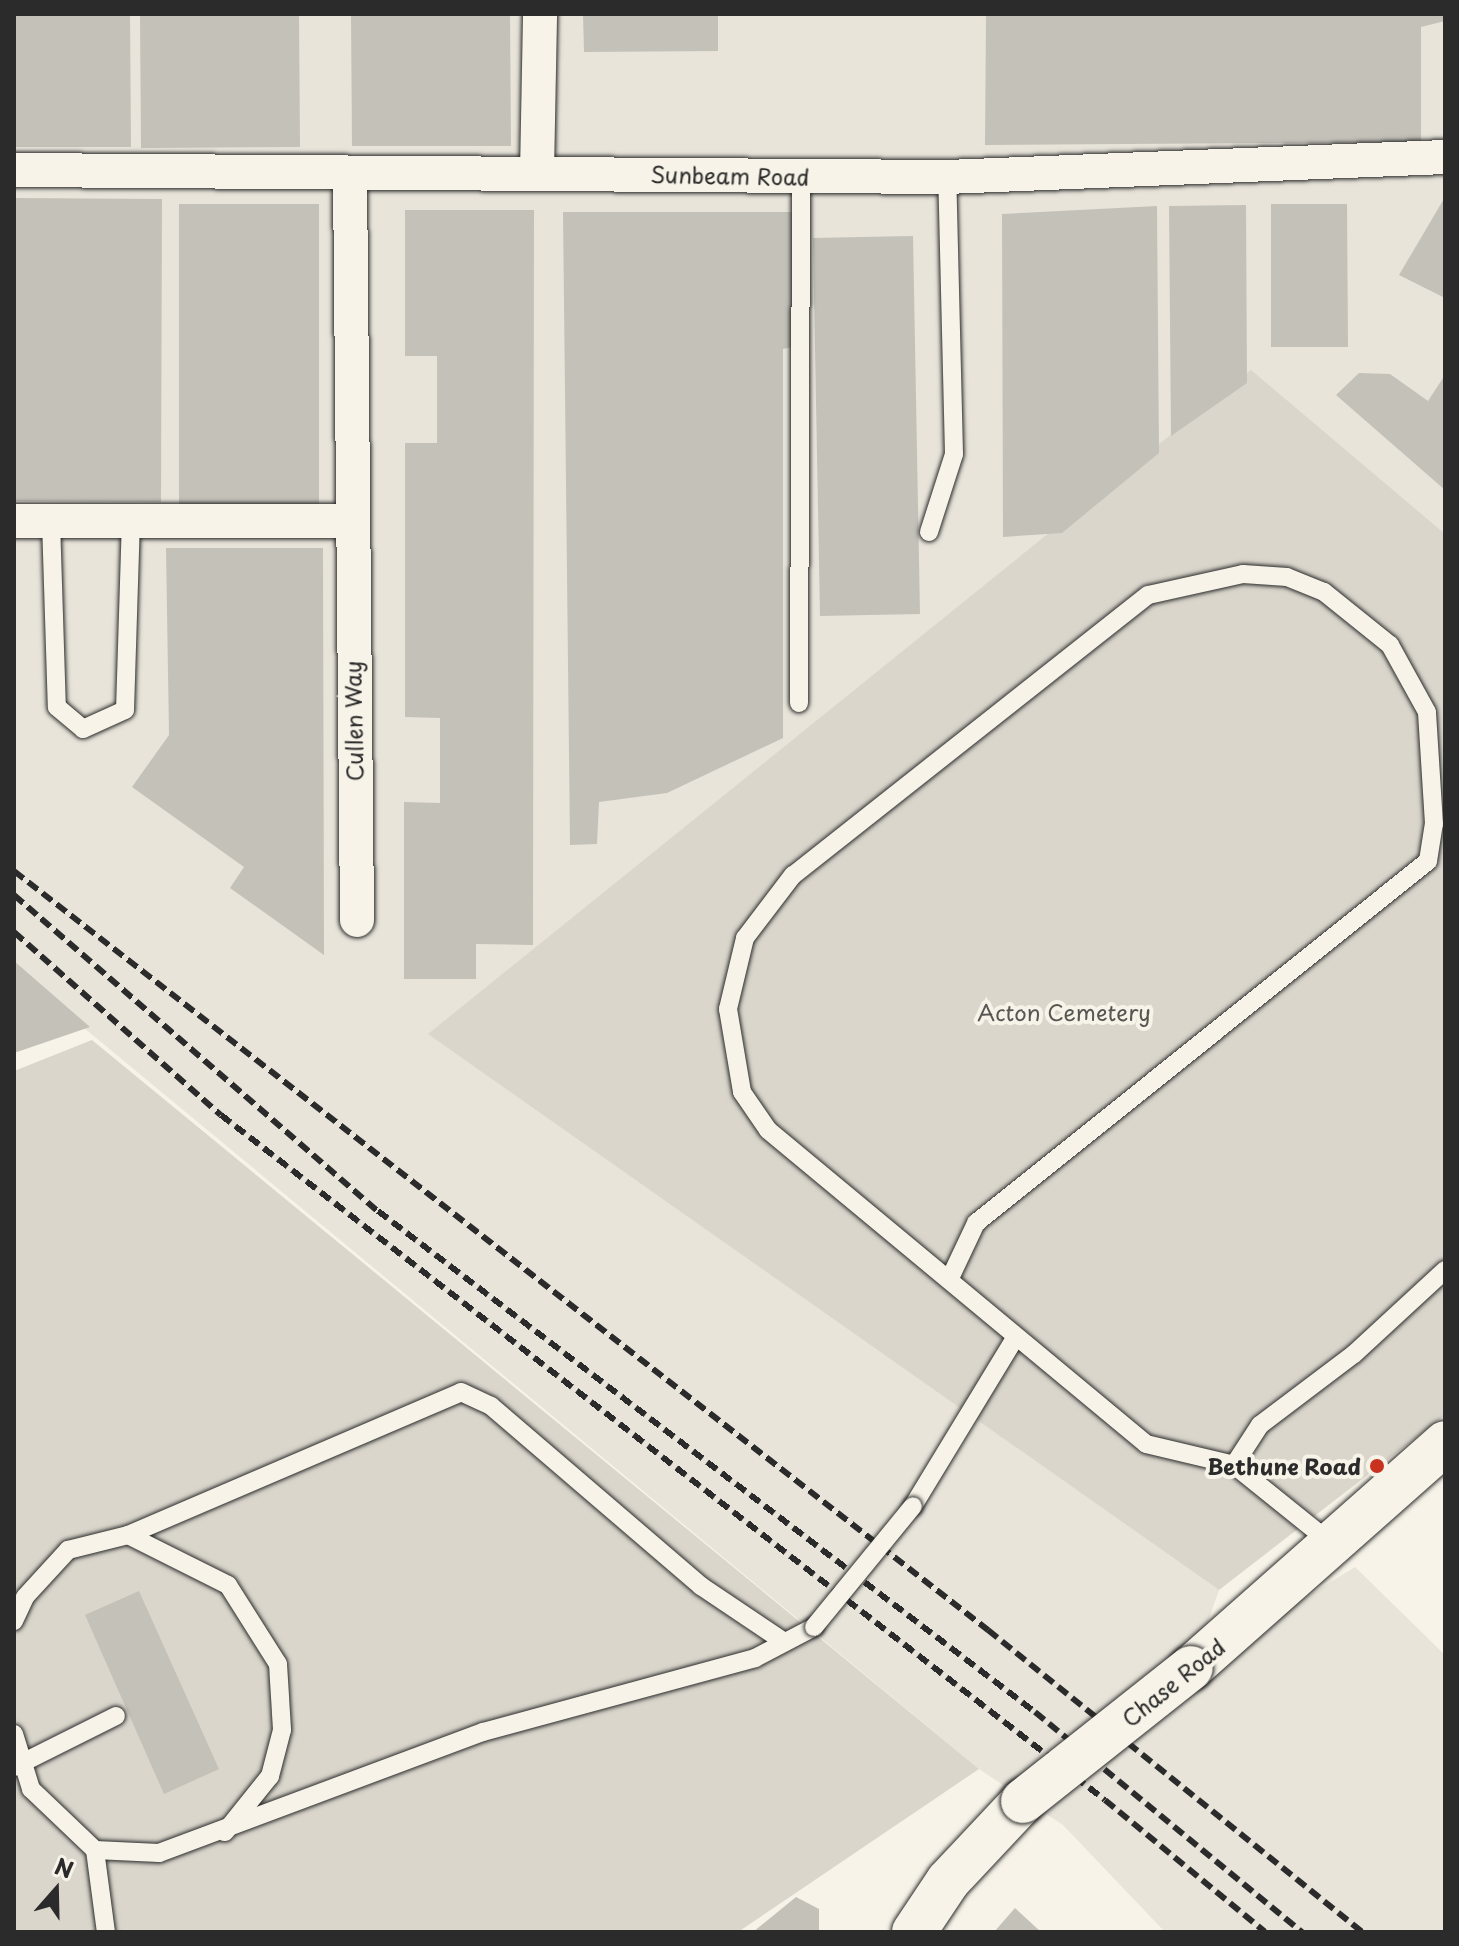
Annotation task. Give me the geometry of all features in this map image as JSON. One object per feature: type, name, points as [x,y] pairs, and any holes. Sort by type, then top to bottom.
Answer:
[{"type":"street","points":[[537,173],[540,14]]},
{"type":"street","name":"Sunbeam Road","points":[[14,170],[350,175],[537,173],[947,177],[1445,157]]},
{"type":"street","name":"Cullen Way","points":[[350,175],[349,521],[357,920]]},
{"type":"street","points":[[14,521],[349,521]]},
{"type":"street","name":"Chase Road","points":[[914,1932],[948,1881],[1023,1801],[1191,1668],[1445,1443]]},
{"type":"lane","points":[[799,703],[801,175]]},
{"type":"lane","points":[[929,532],[954,454],[947,177]]},
{"type":"lane","points":[[51,521],[57,707],[83,729],[125,710],[131,521]]},
{"type":"lane","points":[[1333,1544],[1234,1465],[1146,1444],[1015,1338],[951,1276],[768,1130],[742,1092],[731,1052],[733,969],[745,938],[793,875],[1148,595],[1243,574],[1287,577],[1324,592],[1362,616],[1413,678],[1427,712],[1433,769],[1428,861]]},
{"type":"lane","points":[[951,1276],[976,1223],[1428,861],[1445,851]]},
{"type":"lane","points":[[1234,1465],[1260,1425],[1354,1354],[1445,1270]]},
{"type":"lane","points":[[95,1850],[159,1853],[223,1834],[483,1732],[755,1658],[814,1627],[913,1506],[1015,1338]]},
{"type":"lane","points":[[14,1621],[25,1597],[68,1550],[128,1535],[461,1392],[491,1406],[701,1586],[783,1641]]},
{"type":"lane","points":[[128,1535],[228,1585],[278,1664],[282,1730],[270,1776],[223,1834]]},
{"type":"lane","points":[[17,1765],[116,1716]]},
{"type":"lane","points":[[14,1734],[17,1765],[31,1789],[95,1850],[106,1932]]},
{"type":"shaded area","points":[[14,14],[1445,14],[1445,536],[429,1034],[1219,1590],[1192,1667],[1355,1567],[1445,1655],[1445,1932],[1165,1932],[1063,1825],[979,1769],[14,970]]},
{"type":"green space","name":"Acton Cemetery","points":[[1251,370],[1445,534],[1445,1415],[1219,1590],[428,1034]]},
{"type":"green space","points":[[92,1040],[979,1769],[738,1932],[14,1932],[14,1071]]},
{"type":"building","points":[[14,14],[130,14],[131,147],[14,147]]},
{"type":"building","points":[[140,14],[299,14],[300,147],[141,148]]},
{"type":"building","points":[[351,14],[510,14],[511,146],[352,146]]},
{"type":"building","points":[[583,14],[718,14],[718,51],[584,52]]},
{"type":"building","points":[[986,14],[1445,14],[1445,21],[1421,27],[1421,142],[985,145]]},
{"type":"building","points":[[1445,197],[1445,298],[1399,275]]},
{"type":"building","points":[[14,198],[162,199],[161,502],[14,501]]},
{"type":"building","points":[[179,204],[319,204],[319,506],[179,506]]},
{"type":"building","points":[[1271,204],[1347,204],[1348,347],[1271,347]]},
{"type":"building","points":[[1246,205],[1247,383],[1171,436],[1169,206]]},
{"type":"building","points":[[1157,206],[1159,453],[1062,533],[1003,537],[1002,214]]},
{"type":"building","points":[[405,210],[534,210],[533,945],[476,944],[476,979],[404,979],[404,802],[440,803],[440,718],[405,717],[405,443],[437,443],[437,356],[405,356]]},
{"type":"building","points":[[563,212],[798,212],[798,346],[783,349],[783,738],[667,793],[599,802],[597,844],[570,845]]},
{"type":"building","points":[[913,236],[920,614],[820,616],[813,238]]},
{"type":"building","points":[[1359,373],[1390,374],[1428,401],[1445,375],[1445,490],[1336,395]]},
{"type":"building","points":[[166,548],[323,548],[324,955],[230,888],[244,867],[132,787],[169,735]]},
{"type":"building","points":[[14,961],[90,1027],[14,1053]]},
{"type":"building","points":[[139,1591],[219,1769],[164,1794],[85,1615]]},
{"type":"building","points":[[796,1897],[819,1909],[819,1932],[753,1932]]},
{"type":"building","points":[[1015,1908],[1041,1932],[994,1932]]},
{"type":"railway","points":[[14,871],[988,1630],[1362,1932]]},
{"type":"railway","points":[[14,895],[378,1211],[1035,1712],[1302,1932]]},
{"type":"railway","points":[[14,932],[221,1115],[1105,1800],[1265,1932]]},
{"type":"place","name":"Bethune Road","points":[[1377,1466]]}]
